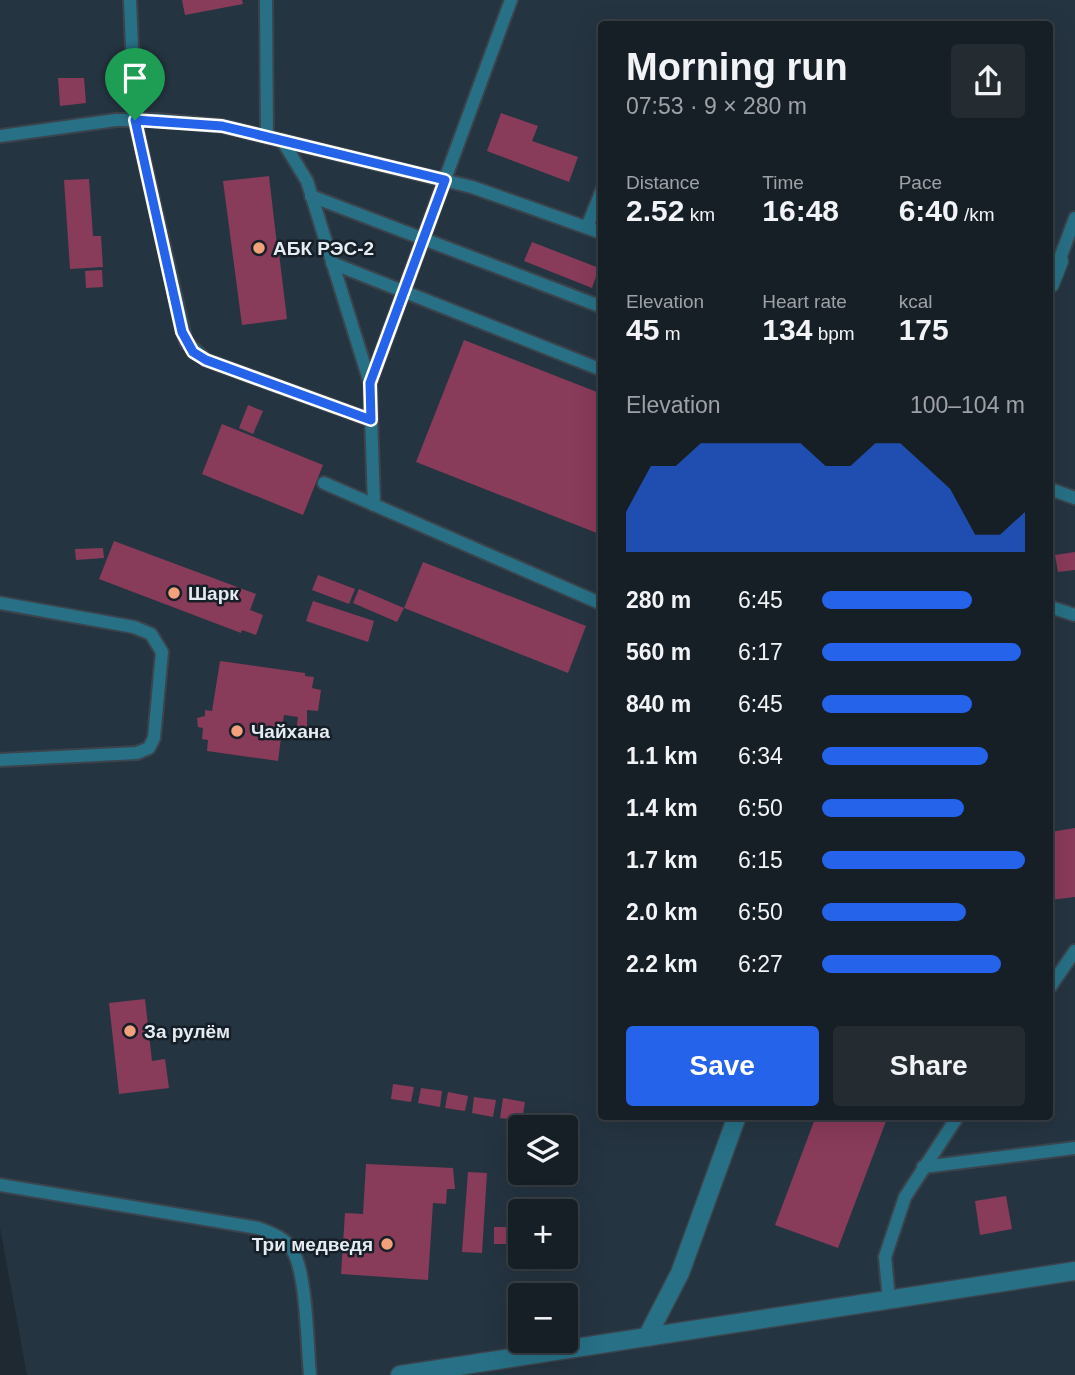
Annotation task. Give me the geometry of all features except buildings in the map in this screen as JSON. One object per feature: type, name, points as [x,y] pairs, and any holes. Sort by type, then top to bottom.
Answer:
[{"type":"street","points":[[1053,276],[1059,261]]},
{"type":"street","points":[[646,1337],[680,1273],[736,1120]]},
{"type":"street","points":[[401,1375],[1075,1271]]},
{"type":"lane","points":[[130,0],[135,120],[182,332],[193,352],[206,360],[371,420]]},
{"type":"lane","points":[[266,0],[267,137]]},
{"type":"lane","points":[[370,383],[511,0]]},
{"type":"lane","points":[[0,136],[61,125],[135,120],[222,126],[495,193],[598,231]]},
{"type":"lane","points":[[282,140],[297,161],[311,195],[370,383],[374,505]]},
{"type":"lane","points":[[311,195],[598,305]]},
{"type":"lane","points":[[587,227],[598,200]]},
{"type":"lane","points":[[1059,261],[1075,218]]},
{"type":"lane","points":[[1059,261],[1075,243]]},
{"type":"lane","points":[[332,263],[598,368]]},
{"type":"lane","points":[[324,483],[598,602]]},
{"type":"lane","points":[[1053,490],[1075,498]]},
{"type":"lane","points":[[0,603],[134,627],[151,634],[162,652],[154,738],[149,748],[137,753],[0,760]]},
{"type":"lane","points":[[1053,608],[1075,615]]},
{"type":"lane","points":[[1053,983],[1075,951]]},
{"type":"lane","points":[[889,1300],[885,1270],[889,1242],[905,1197],[955,1120]]},
{"type":"lane","points":[[923,1167],[1075,1148]]},
{"type":"lane","points":[[0,1185],[258,1228],[280,1237],[293,1250],[300,1273],[310,1375]]},
{"type":"shaded area","points":[[0,0],[1075,0],[1075,1375],[27,1375],[0,1228]]},
{"type":"place","name":"АБК РЭС-2","points":[[259,248]]},
{"type":"place","name":"Шарк","points":[[174,593]]},
{"type":"place","name":"Чайхана","points":[[237,731]]},
{"type":"place","name":"За рулём","points":[[130,1031]]},
{"type":"place","name":"Три медведя","points":[[387,1244]]},
{"type":"route","points":[[135,120],[222,126],[445,180],[370,383],[371,420],[206,360],[193,352],[182,332],[135,120]]}]
